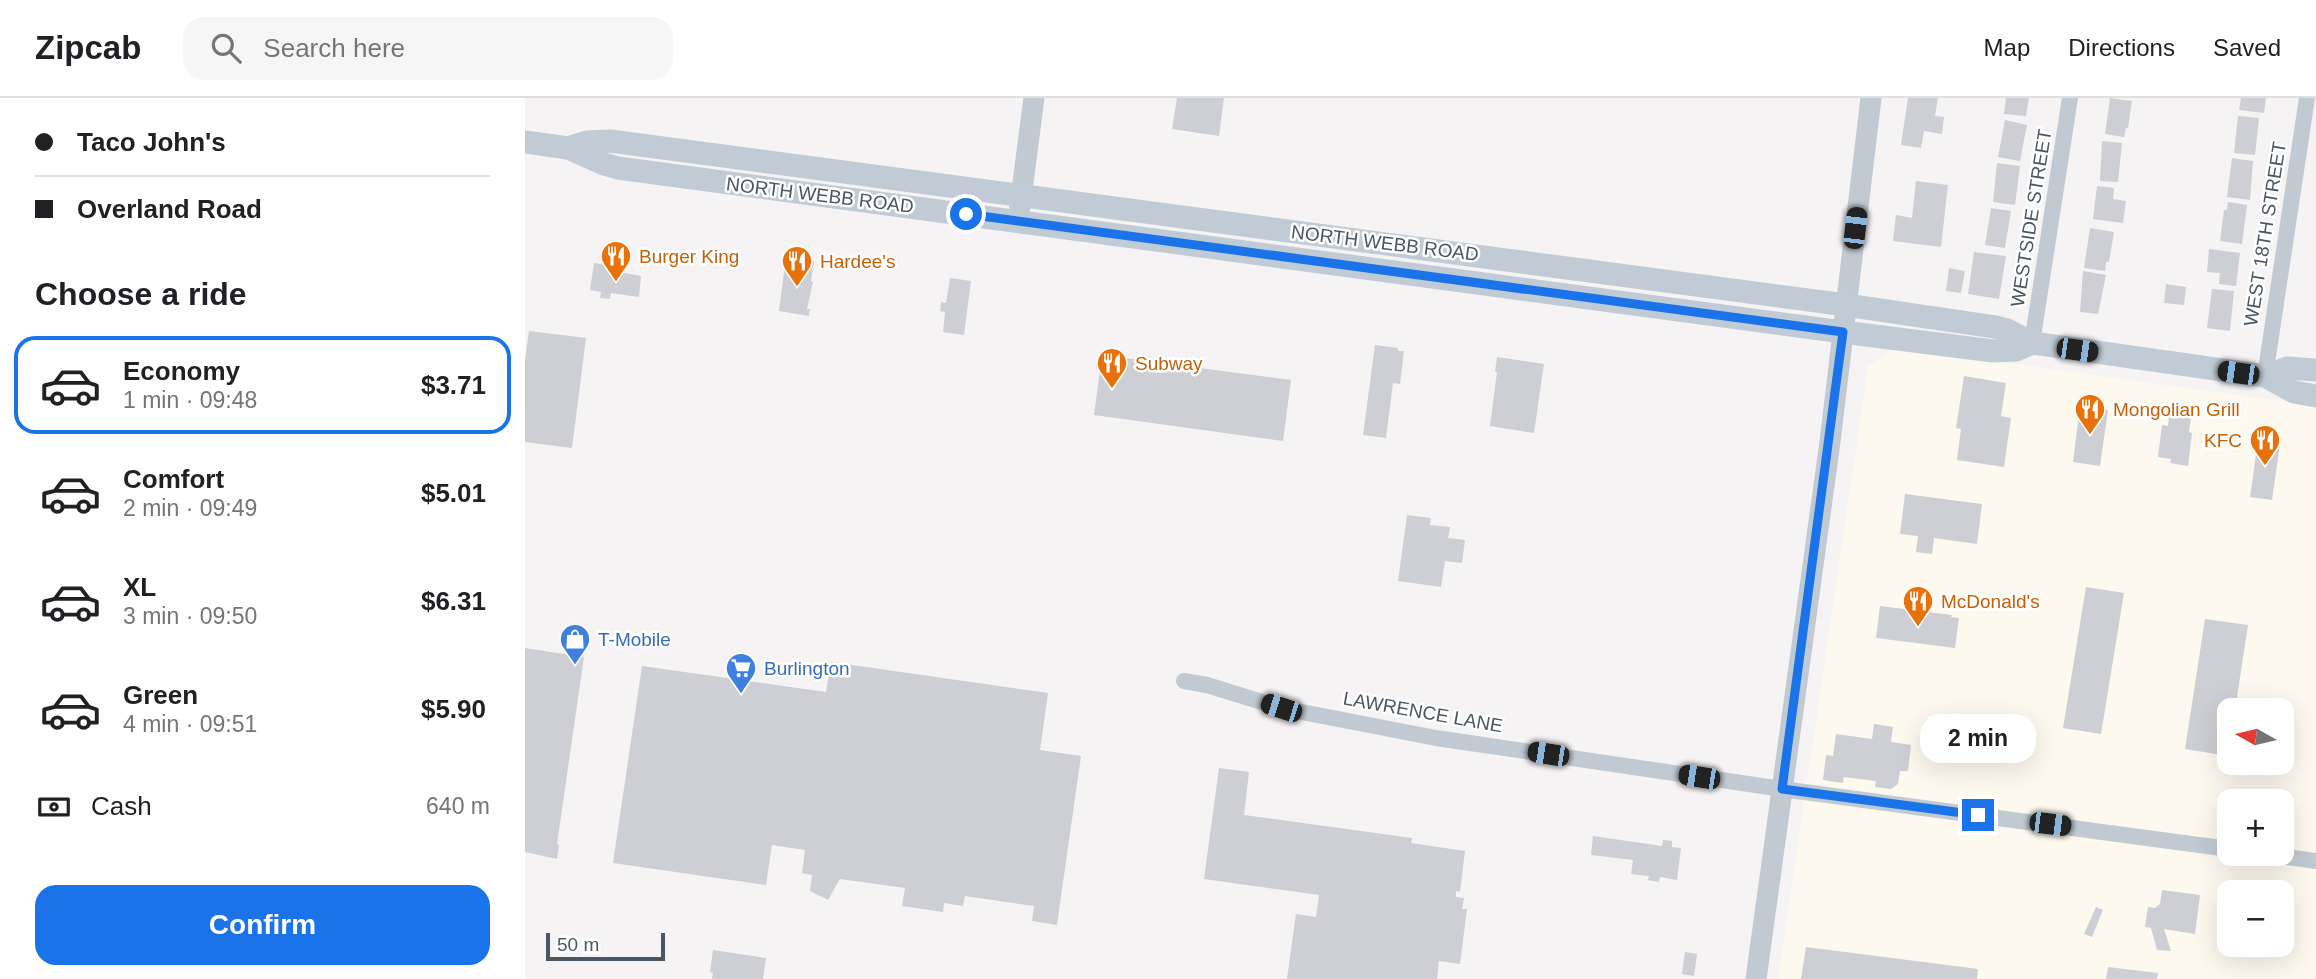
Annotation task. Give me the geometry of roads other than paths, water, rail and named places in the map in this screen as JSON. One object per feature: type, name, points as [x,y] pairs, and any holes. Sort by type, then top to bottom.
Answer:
[{"type":"main road","name":"NORTH WEBB ROAD","points":[[568,148],[587,142],[610,141],[1846,305],[1995,327],[2007,330],[2032,344],[2265,376],[2294,391],[2316,396]]},
{"type":"main road","name":"NORTH WEBB ROAD","points":[[525,142],[568,148],[618,168],[1843,332],[2005,351],[2032,344]]},
{"type":"main road","name":"NORTH WEBB ROAD","points":[[2265,376],[2287,368],[2316,370]]},
{"type":"street","points":[[1018,221],[1034,98]]},
{"type":"street","points":[[1756,979],[1843,332],[1871,98]]},
{"type":"street","name":"WESTSIDE STREET","points":[[2032,344],[2070,98]]},
{"type":"street","name":"WEST 18TH STREET","points":[[2265,376],[2307,98]]},
{"type":"street","name":"LAWRENCE LANE","points":[[1184,681],[1207,685],[1281,708],[1436,738],[1782,789],[2217,847]]},
{"type":"street","points":[[2294,858],[2316,861]]},
{"type":"place","name":"Burger King","points":[[616,283]]},
{"type":"place","name":"Hardee's","points":[[797,288]]},
{"type":"place","name":"Subway","points":[[1112,390]]},
{"type":"place","name":"Mongolian Grill","points":[[2090,436]]},
{"type":"place","name":"KFC","points":[[2265,467]]},
{"type":"place","name":"McDonald's","points":[[1918,628]]},
{"type":"place","name":"T-Mobile","points":[[575,666]]},
{"type":"place","name":"Burlington","points":[[741,695]]}]
